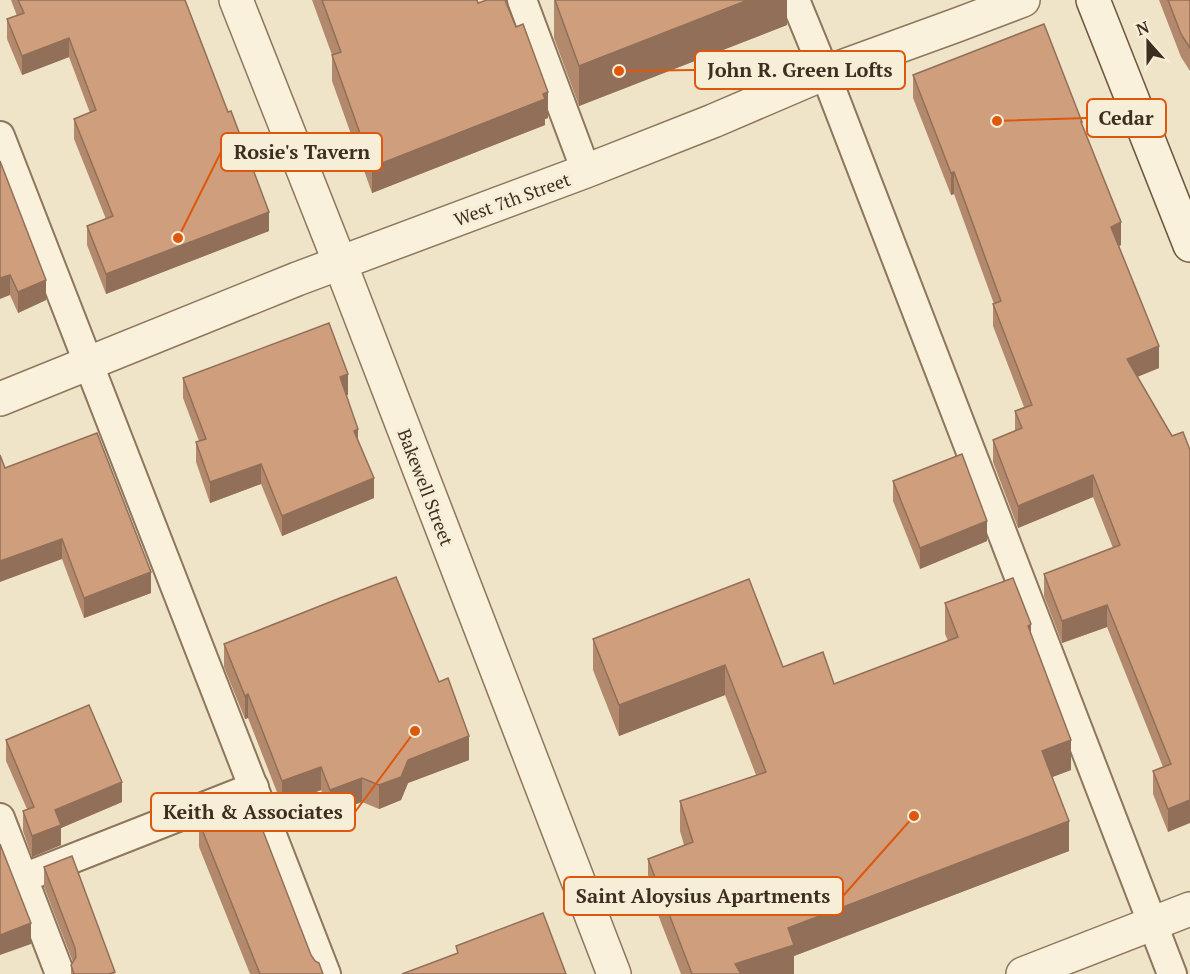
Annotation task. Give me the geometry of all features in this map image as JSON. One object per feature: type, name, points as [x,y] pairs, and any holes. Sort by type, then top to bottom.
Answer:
[{"type":"street","name":"Bakewell Street","points":[[236,0],[340,263],[614,974]]},
{"type":"street","name":"West 7th Street","points":[[0,399],[297,279],[713,121],[825,73],[1023,0]]},
{"type":"street","points":[[1093,0],[1190,245]]},
{"type":"street","points":[[1023,974],[1190,909]]},
{"type":"lane","points":[[522,0],[586,171]]},
{"type":"lane","points":[[795,0],[1172,974]]},
{"type":"lane","points":[[0,135],[326,974]]},
{"type":"lane","points":[[23,879],[254,786]]},
{"type":"lane","points":[[0,818],[60,974]]},
{"type":"building","points":[[18,0],[185,0],[228,112],[231,111],[269,212],[106,274],[87,226],[113,216],[74,119],[96,110],[69,38],[22,56],[7,19],[24,13]]},
{"type":"building","points":[[322,0],[477,0],[478,3],[487,0],[505,0],[516,27],[523,24],[548,92],[543,94],[545,99],[372,167],[332,55],[341,52]]},
{"type":"building","points":[[555,0],[748,0],[579,66]]},
{"type":"building","points":[[1168,0],[1190,0],[1190,48],[1181,34]]},
{"type":"building","points":[[1044,24],[1121,222],[1111,227],[1159,346],[1127,359],[1172,436],[1183,432],[1190,450],[1190,800],[1168,809],[1153,771],[1171,764],[1107,605],[1062,621],[1044,574],[1120,545],[1093,475],[1018,506],[993,440],[1022,428],[1015,411],[1032,405],[993,304],[1001,301],[954,172],[951,173],[913,75]]},
{"type":"building","points":[[0,161],[46,280],[18,292],[10,275],[0,278]]},
{"type":"building","points":[[329,323],[348,374],[340,377],[358,429],[354,431],[374,478],[282,516],[261,464],[210,482],[196,442],[206,439],[183,378]]},
{"type":"building","points":[[97,433],[151,572],[84,598],[62,539],[0,561],[0,455],[5,468]]},
{"type":"building","points":[[962,454],[987,521],[920,548],[893,481]]},
{"type":"building","points":[[396,577],[439,682],[448,678],[469,736],[408,760],[401,777],[379,785],[362,778],[330,790],[321,767],[282,781],[248,694],[245,696],[224,644]]},
{"type":"building","points":[[1013,578],[1031,624],[1028,626],[1071,740],[1042,751],[1069,821],[788,928],[794,945],[735,964],[741,974],[692,974],[648,859],[693,842],[680,801],[766,772],[725,665],[619,705],[593,639],[749,579],[783,667],[823,652],[834,684],[958,637],[945,603]]},
{"type":"building","points":[[89,705],[122,782],[55,810],[61,825],[32,836],[23,811],[34,807],[6,740]]},
{"type":"building","points":[[251,800],[311,955],[319,963],[323,974],[260,974],[199,822]]},
{"type":"building","points":[[0,844],[31,923],[0,935]]},
{"type":"building","points":[[72,856],[115,972],[74,974],[71,965],[76,957],[75,948],[44,867]]},
{"type":"building","points":[[543,913],[566,974],[402,974],[458,953],[456,946]]},
{"type":"place","name":"John R. Green Lofts","points":[[619,71]]},
{"type":"place","name":"Cedar","points":[[997,121]]},
{"type":"place","name":"Rosie's Tavern","points":[[178,238]]},
{"type":"place","name":"Keith & Associates","points":[[415,731]]},
{"type":"place","name":"Saint Aloysius Apartments","points":[[914,816]]}]
